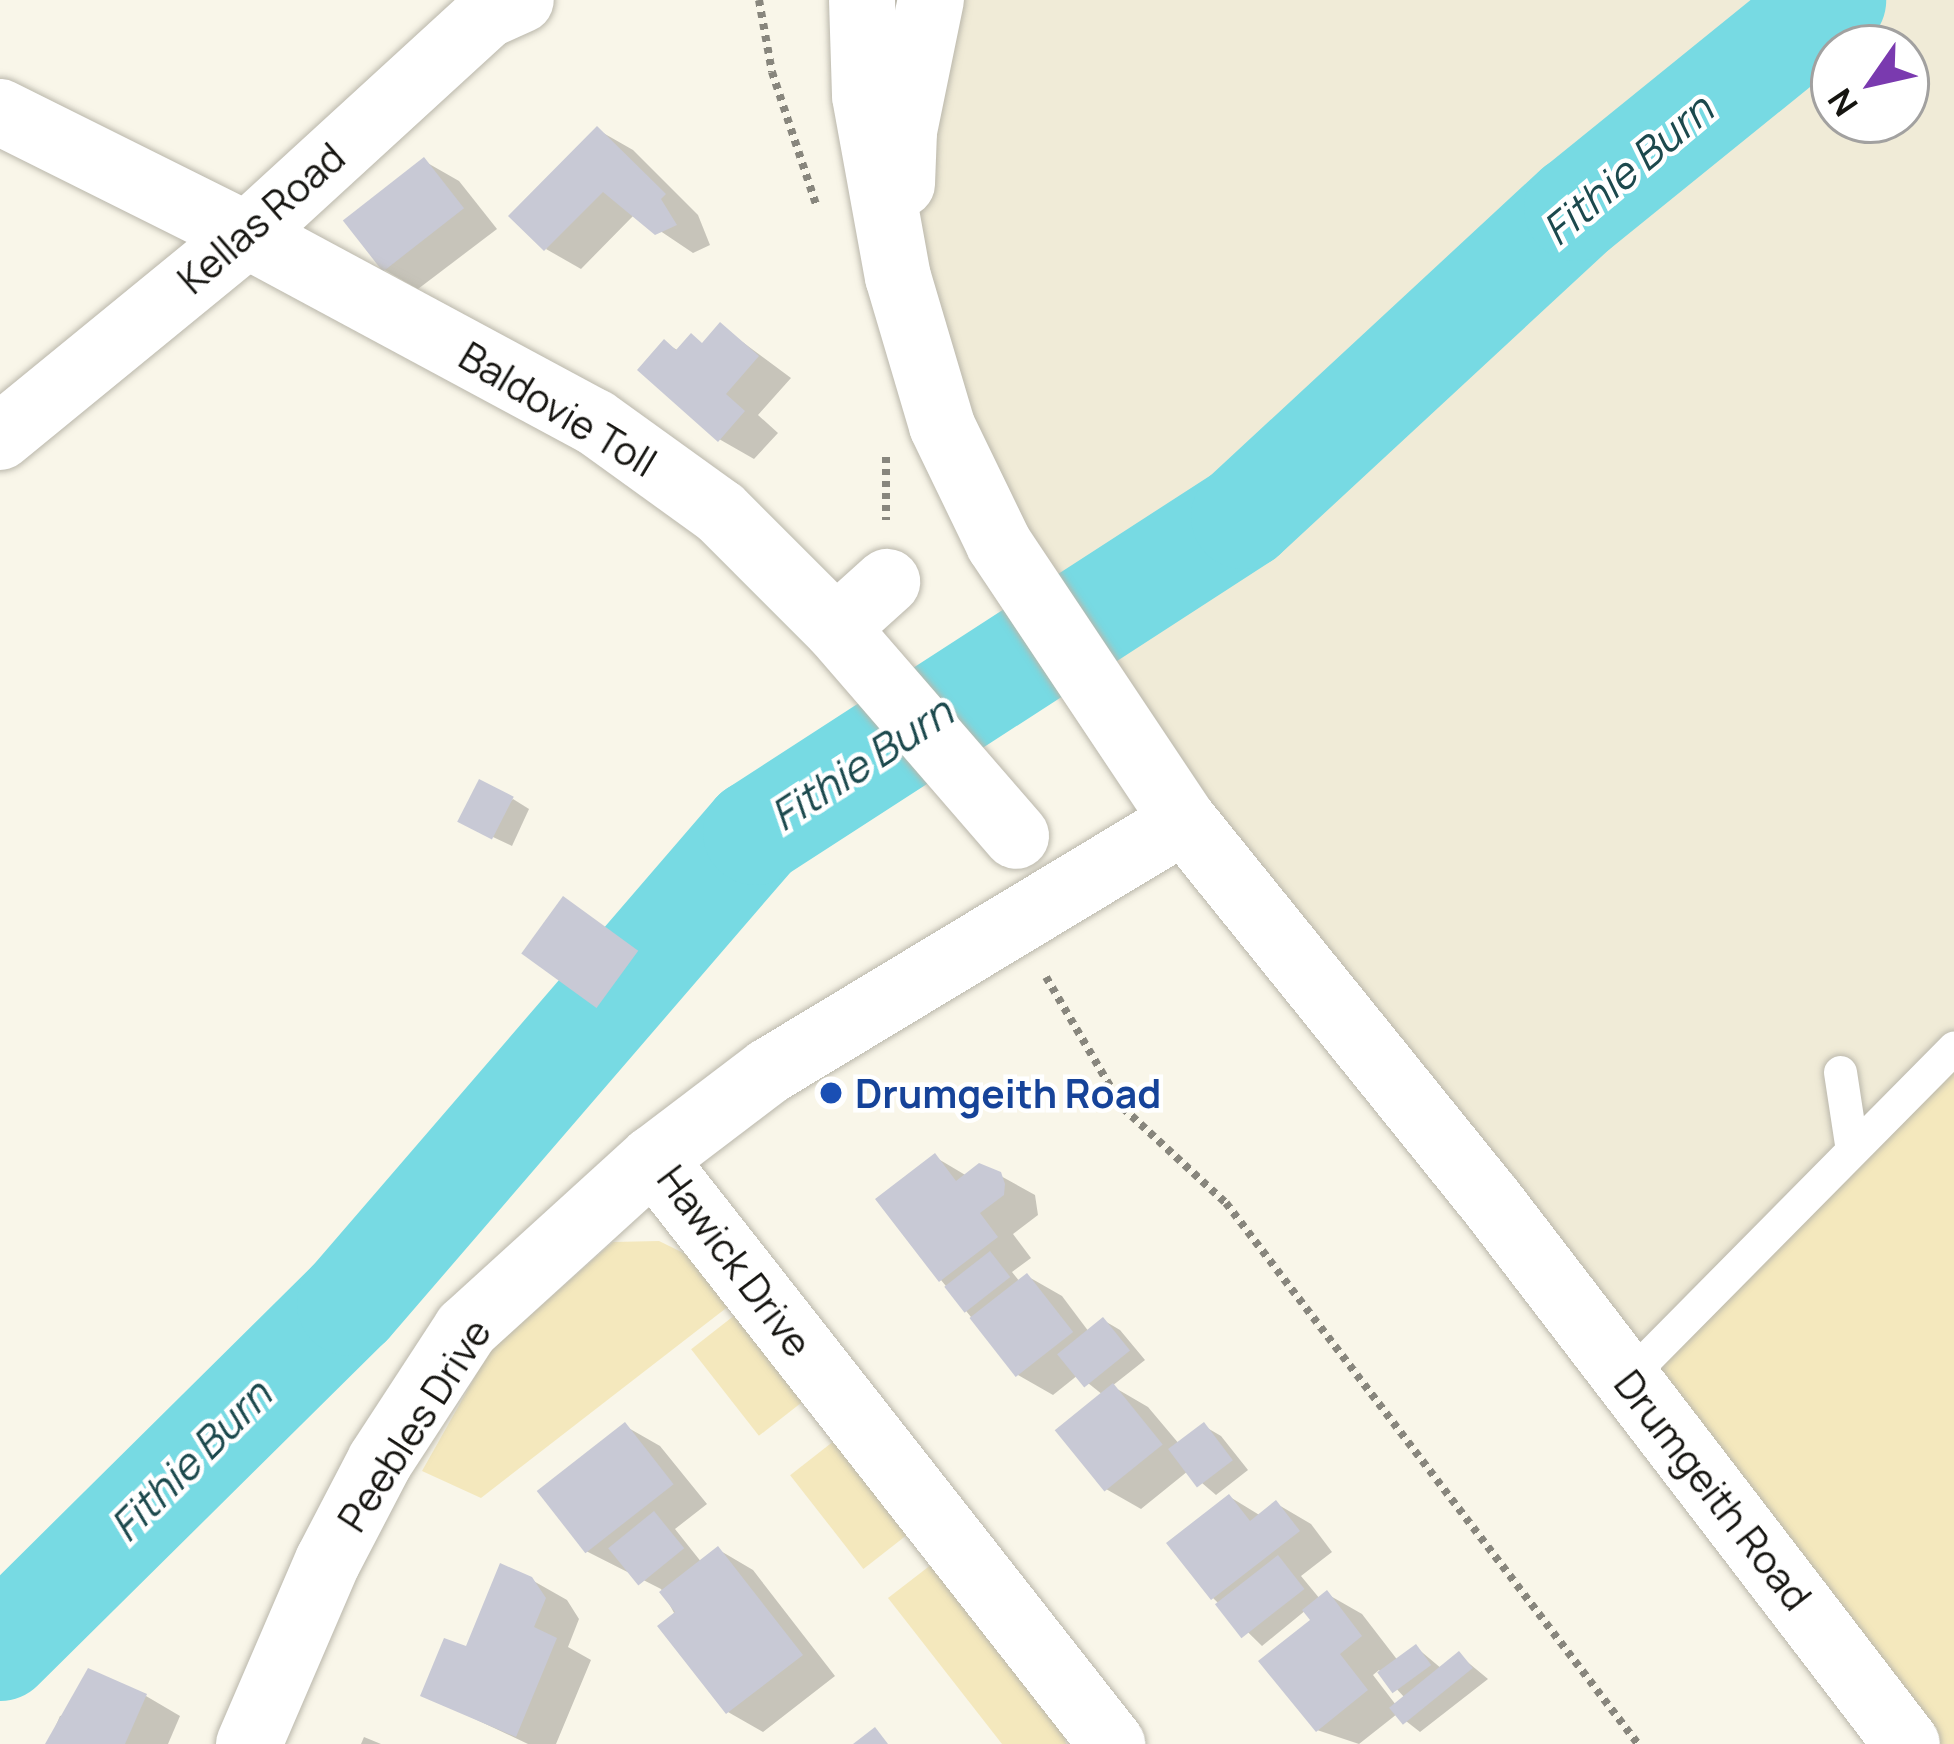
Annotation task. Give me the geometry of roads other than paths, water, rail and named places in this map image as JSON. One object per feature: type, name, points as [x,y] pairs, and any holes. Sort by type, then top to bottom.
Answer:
[{"type":"main road","name":"Kellas Road","points":[[0,437],[247,235],[477,24],[521,0]]},
{"type":"main road","points":[[862,0],[865,96],[898,277]]},
{"type":"main road","points":[[898,277],[904,131],[931,0]]},
{"type":"main road","name":"Baldovie Toll","points":[[0,112],[247,235],[595,422],[721,512],[836,628],[1000,819]]},
{"type":"main road","name":"Drumgeith Road","points":[[898,277],[942,427],[999,544],[1184,820],[1627,1378],[1907,1744]]},
{"type":"main road","points":[[836,628],[887,582]]},
{"type":"main road","name":"Hawick Drive","points":[[1112,1744],[653,1159],[769,1071],[1184,820]]},
{"type":"main road","name":"Peebles Drive","points":[[249,1744],[328,1561],[380,1461],[466,1329],[653,1159]]},
{"type":"lane","points":[[1627,1378],[1954,1048]]},
{"type":"lane","points":[[1840,1072],[1852,1150]]},
{"type":"waterway","name":"Fithie Burn","points":[[0,1648],[349,1303],[755,832],[1243,516],[1576,208],[1833,0]]},
{"type":"place","name":"Drumgeith Road","points":[[831,1093]]}]
